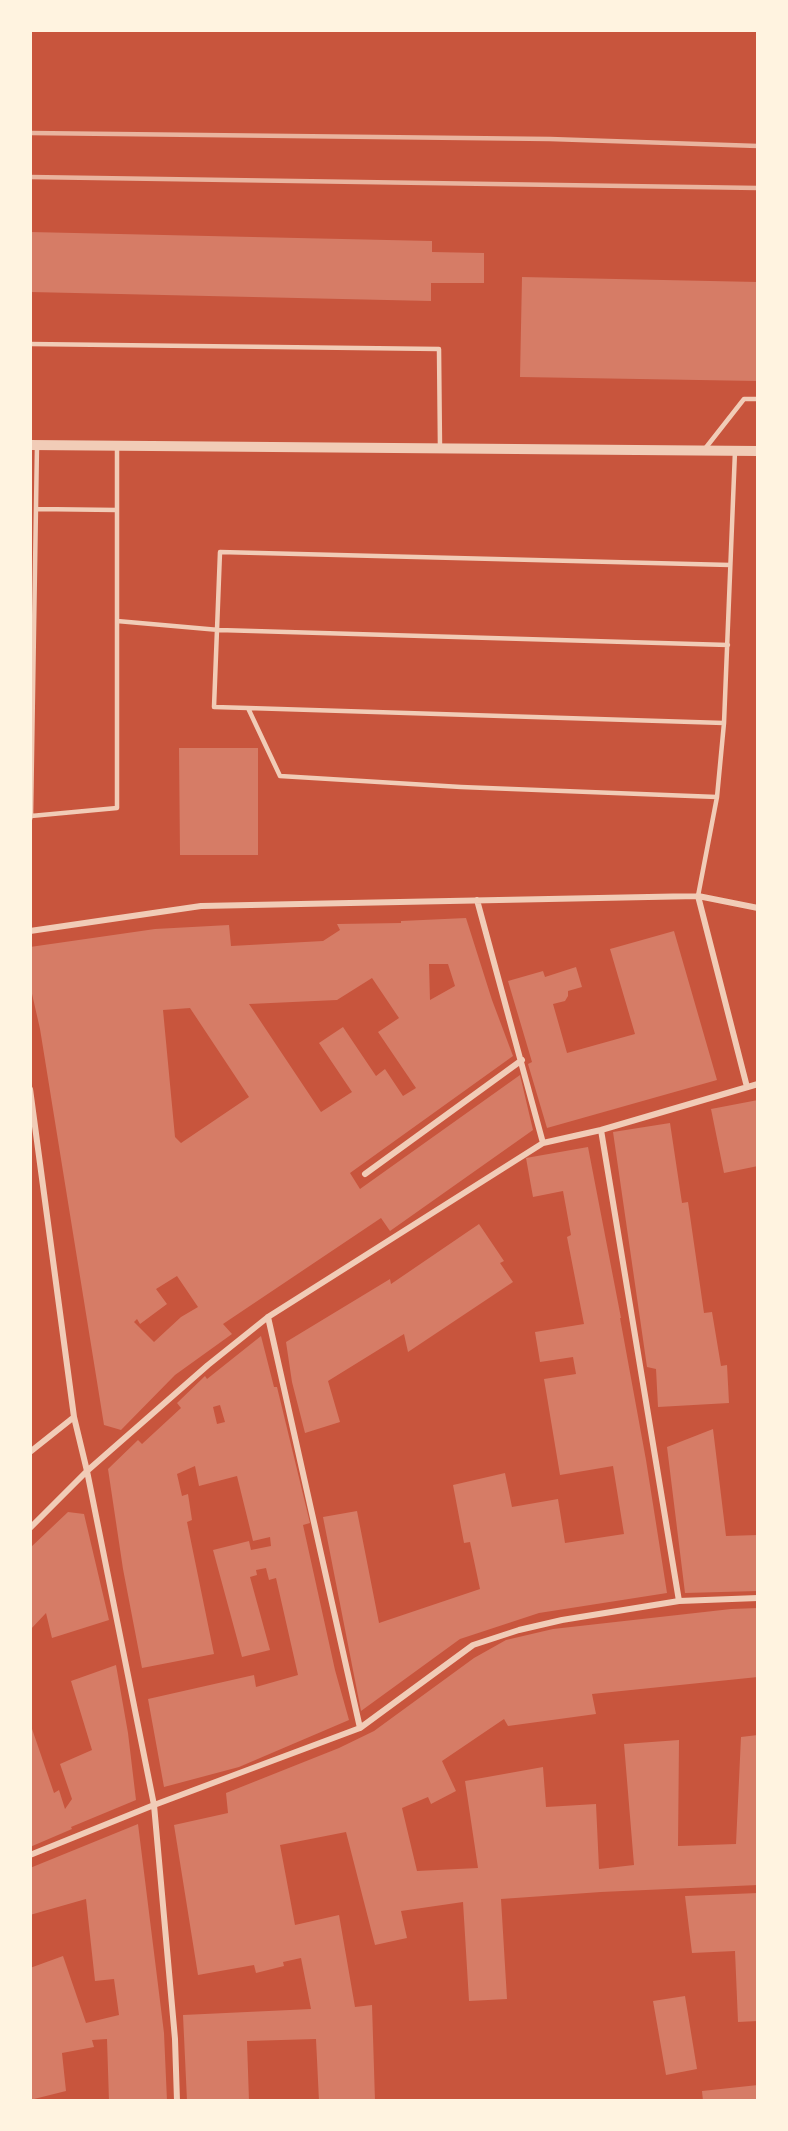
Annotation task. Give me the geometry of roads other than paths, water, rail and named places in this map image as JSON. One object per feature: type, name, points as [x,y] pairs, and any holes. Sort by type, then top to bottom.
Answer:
[{"type":"street","points":[[34,445],[758,451]]},
{"type":"street","points":[[698,896],[747,1087]]},
{"type":"street","points":[[30,931],[201,906],[698,896],[758,908]]},
{"type":"street","points":[[477,900],[543,1143]]},
{"type":"street","points":[[365,1174],[522,1060]]},
{"type":"street","points":[[30,1528],[87,1471],[208,1365],[268,1317],[543,1143],[601,1130],[758,1084]]},
{"type":"street","points":[[30,1089],[74,1417],[87,1471],[154,1805],[175,2039],[177,2101]]},
{"type":"street","points":[[601,1130],[679,1601]]},
{"type":"street","points":[[268,1317],[360,1728]]},
{"type":"street","points":[[30,1452],[74,1417]]},
{"type":"street","points":[[30,1855],[154,1805],[360,1728],[472,1645],[519,1630],[562,1620],[679,1601],[758,1598]]},
{"type":"lane","points":[[30,344],[439,349],[440,448]]},
{"type":"lane","points":[[704,450],[744,399],[758,399]]},
{"type":"lane","points":[[34,445],[36,509],[30,818],[117,808],[117,446]]},
{"type":"lane","points":[[698,896],[717,797],[724,723],[735,450]]},
{"type":"lane","points":[[36,509],[117,510]]},
{"type":"lane","points":[[724,723],[214,706],[219,630],[220,552],[730,565]]},
{"type":"lane","points":[[117,621],[219,630],[728,645]]},
{"type":"lane","points":[[248,708],[280,776],[461,787],[717,797]]},
{"type":"railway","points":[[30,133],[550,139],[758,146]]},
{"type":"railway","points":[[30,177],[758,188]]}]
